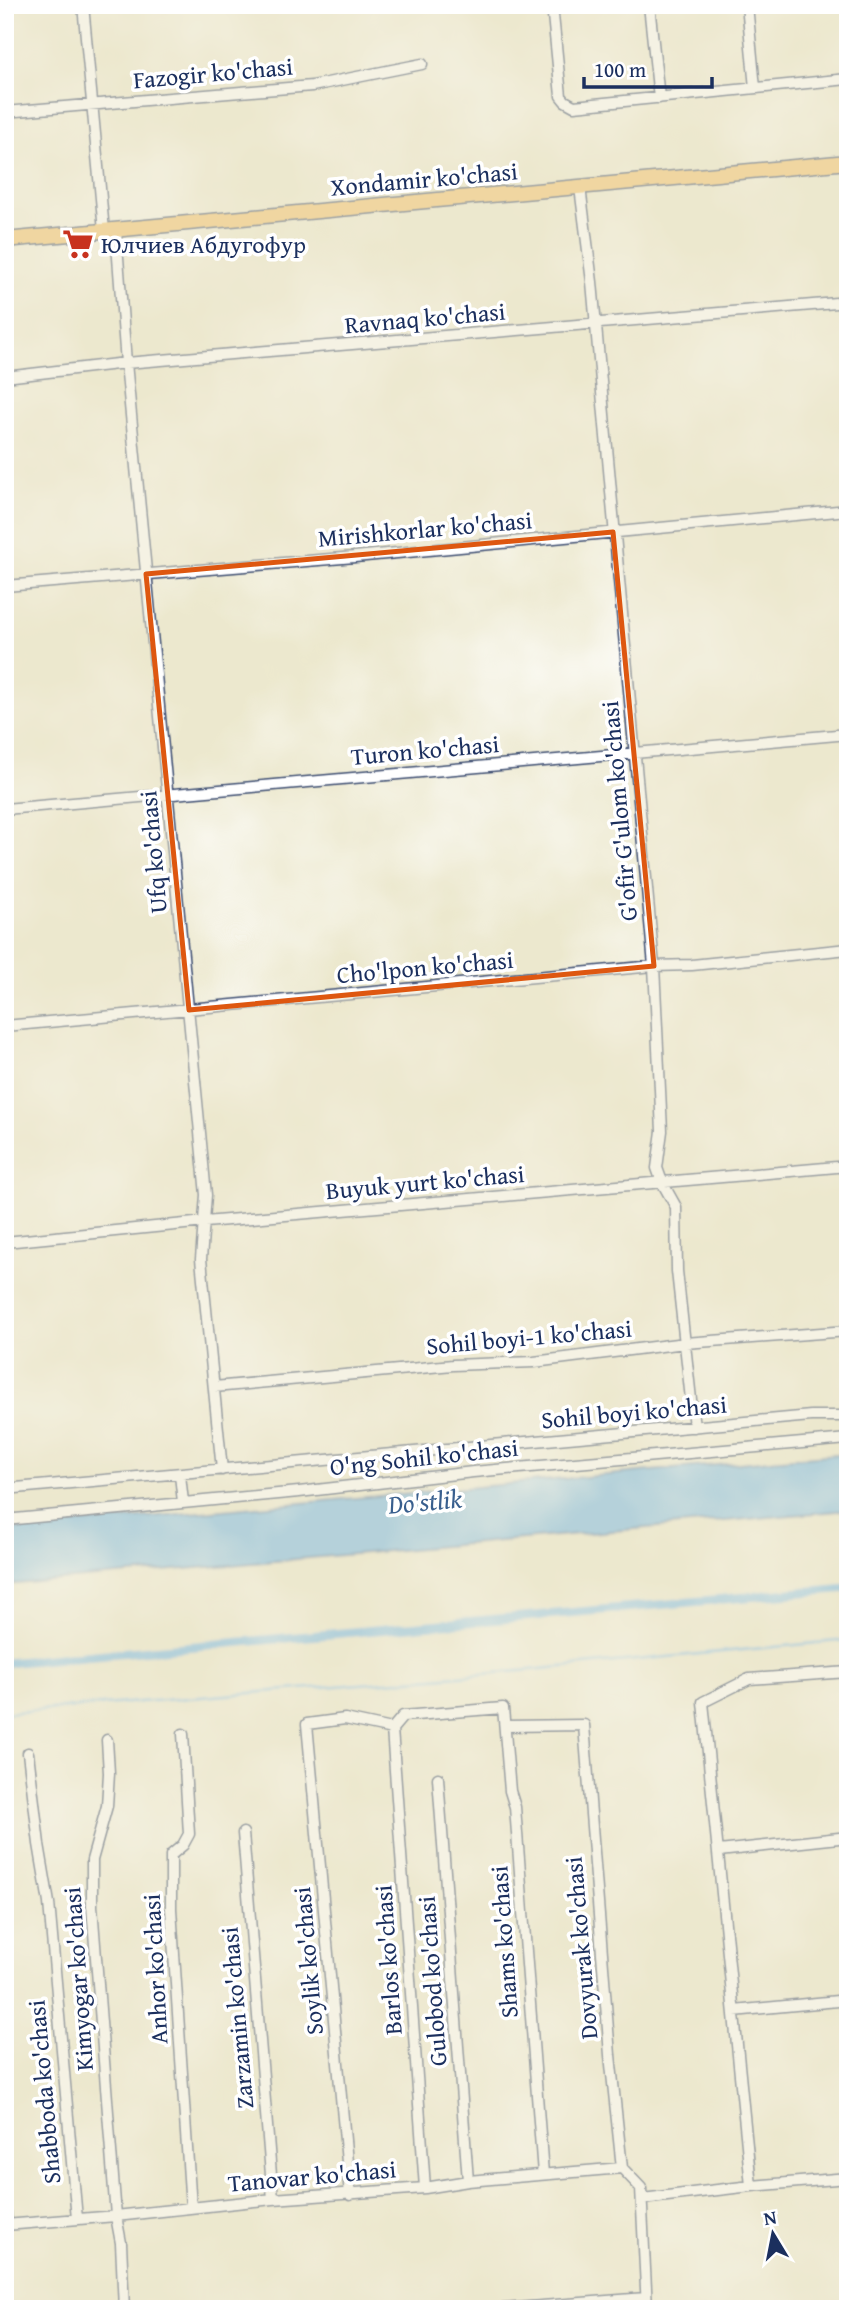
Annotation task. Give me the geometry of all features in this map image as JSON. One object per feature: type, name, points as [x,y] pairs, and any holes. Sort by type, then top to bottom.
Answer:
[{"type":"main road","name":"Xondamir ko'chasi","points":[[5,240],[848,162]]},
{"type":"street","name":"Ufq ko'chasi","points":[[83,5],[126,363],[169,796],[206,1195],[201,1259],[222,1470]]},
{"type":"street","points":[[552,5],[561,96],[575,106],[848,79]]},
{"type":"street","points":[[649,5],[659,98]]},
{"type":"street","points":[[747,5],[755,88]]},
{"type":"street","name":"Fazogir ko'chasi","points":[[5,112],[312,86],[422,64]]},
{"type":"street","name":"G'ofir G'ulom ko'chasi","points":[[580,187],[592,282],[654,966],[662,1130],[657,1168],[677,1207],[677,1271],[694,1427]]},
{"type":"street","name":"Ravnaq ko'chasi","points":[[5,377],[126,363],[848,302]]},
{"type":"street","name":"Mirishkorlar ko'chasi","points":[[5,586],[848,510]]},
{"type":"street","name":"Turon ko'chasi","points":[[5,809],[848,733]]},
{"type":"street","name":"Cho'lpon ko'chasi","points":[[5,1026],[848,949]]},
{"type":"street","name":"Buyuk yurt ko'chasi","points":[[5,1242],[848,1166]]},
{"type":"street","name":"Sohil boyi-1 ko'chasi","points":[[214,1387],[453,1365],[534,1362],[685,1343],[848,1331]]},
{"type":"street","name":"Sohil boyi ko'chasi","points":[[5,1489],[811,1416],[848,1416]]},
{"type":"street","name":"O'ng Sohil ko'chasi","points":[[5,1520],[299,1492],[473,1472],[848,1439]]},
{"type":"street","points":[[180,1475],[183,1502]]},
{"type":"street","points":[[751,2186],[703,1702],[749,1679],[848,1672]]},
{"type":"street","name":"Shams ko'chasi","points":[[392,1729],[403,1716],[503,1708],[510,1791],[515,1807],[543,2174]]},
{"type":"street","name":"Soylik ko'chasi","points":[[350,2195],[307,1724],[345,1719],[392,1729]]},
{"type":"street","name":"Dovyurak ko'chasi","points":[[506,1726],[584,1725],[610,2055],[622,2168]]},
{"type":"street","name":"Barlos ko'chasi","points":[[392,1729],[425,2188]]},
{"type":"street","name":"Anhor ko'chasi","points":[[183,1734],[189,1834],[183,1845],[170,1856],[171,1909],[191,2208]]},
{"type":"street","name":"Kimyogar ko'chasi","points":[[107,1740],[107,1806],[92,1860],[92,1906],[116,2216],[121,2244],[124,2309]]},
{"type":"street","name":"Shabboda ko'chasi","points":[[28,1753],[48,1903],[77,2219]]},
{"type":"street","name":"Gulobod ko'chasi","points":[[438,1778],[468,2181]]},
{"type":"street","name":"Zarzamin ko'chasi","points":[[243,1833],[273,2199]]},
{"type":"street","points":[[719,1851],[848,1837]]},
{"type":"street","points":[[734,2011],[848,2000]]},
{"type":"street","points":[[503,2309],[646,2304],[641,2188],[622,2168]]},
{"type":"street","name":"Tanovar ko'chasi","points":[[6,2225],[622,2168]]},
{"type":"street","points":[[642,2199],[848,2178]]},
{"type":"street","points":[[5,2205],[6,2225]]},
{"type":"highlighted area","points":[[613,532],[654,966],[189,1010],[146,574]]},
{"type":"water","name":"Do'stlik","points":[[848,1453],[848,1510],[5,1585],[5,1530]]},
{"type":"waterway","points":[[5,1663],[848,1588]]},
{"type":"waterway","points":[[5,1713],[519,1671],[848,1640]]},
{"type":"place","name":"Юлчиев Абдугофур","points":[[78,244]]}]
